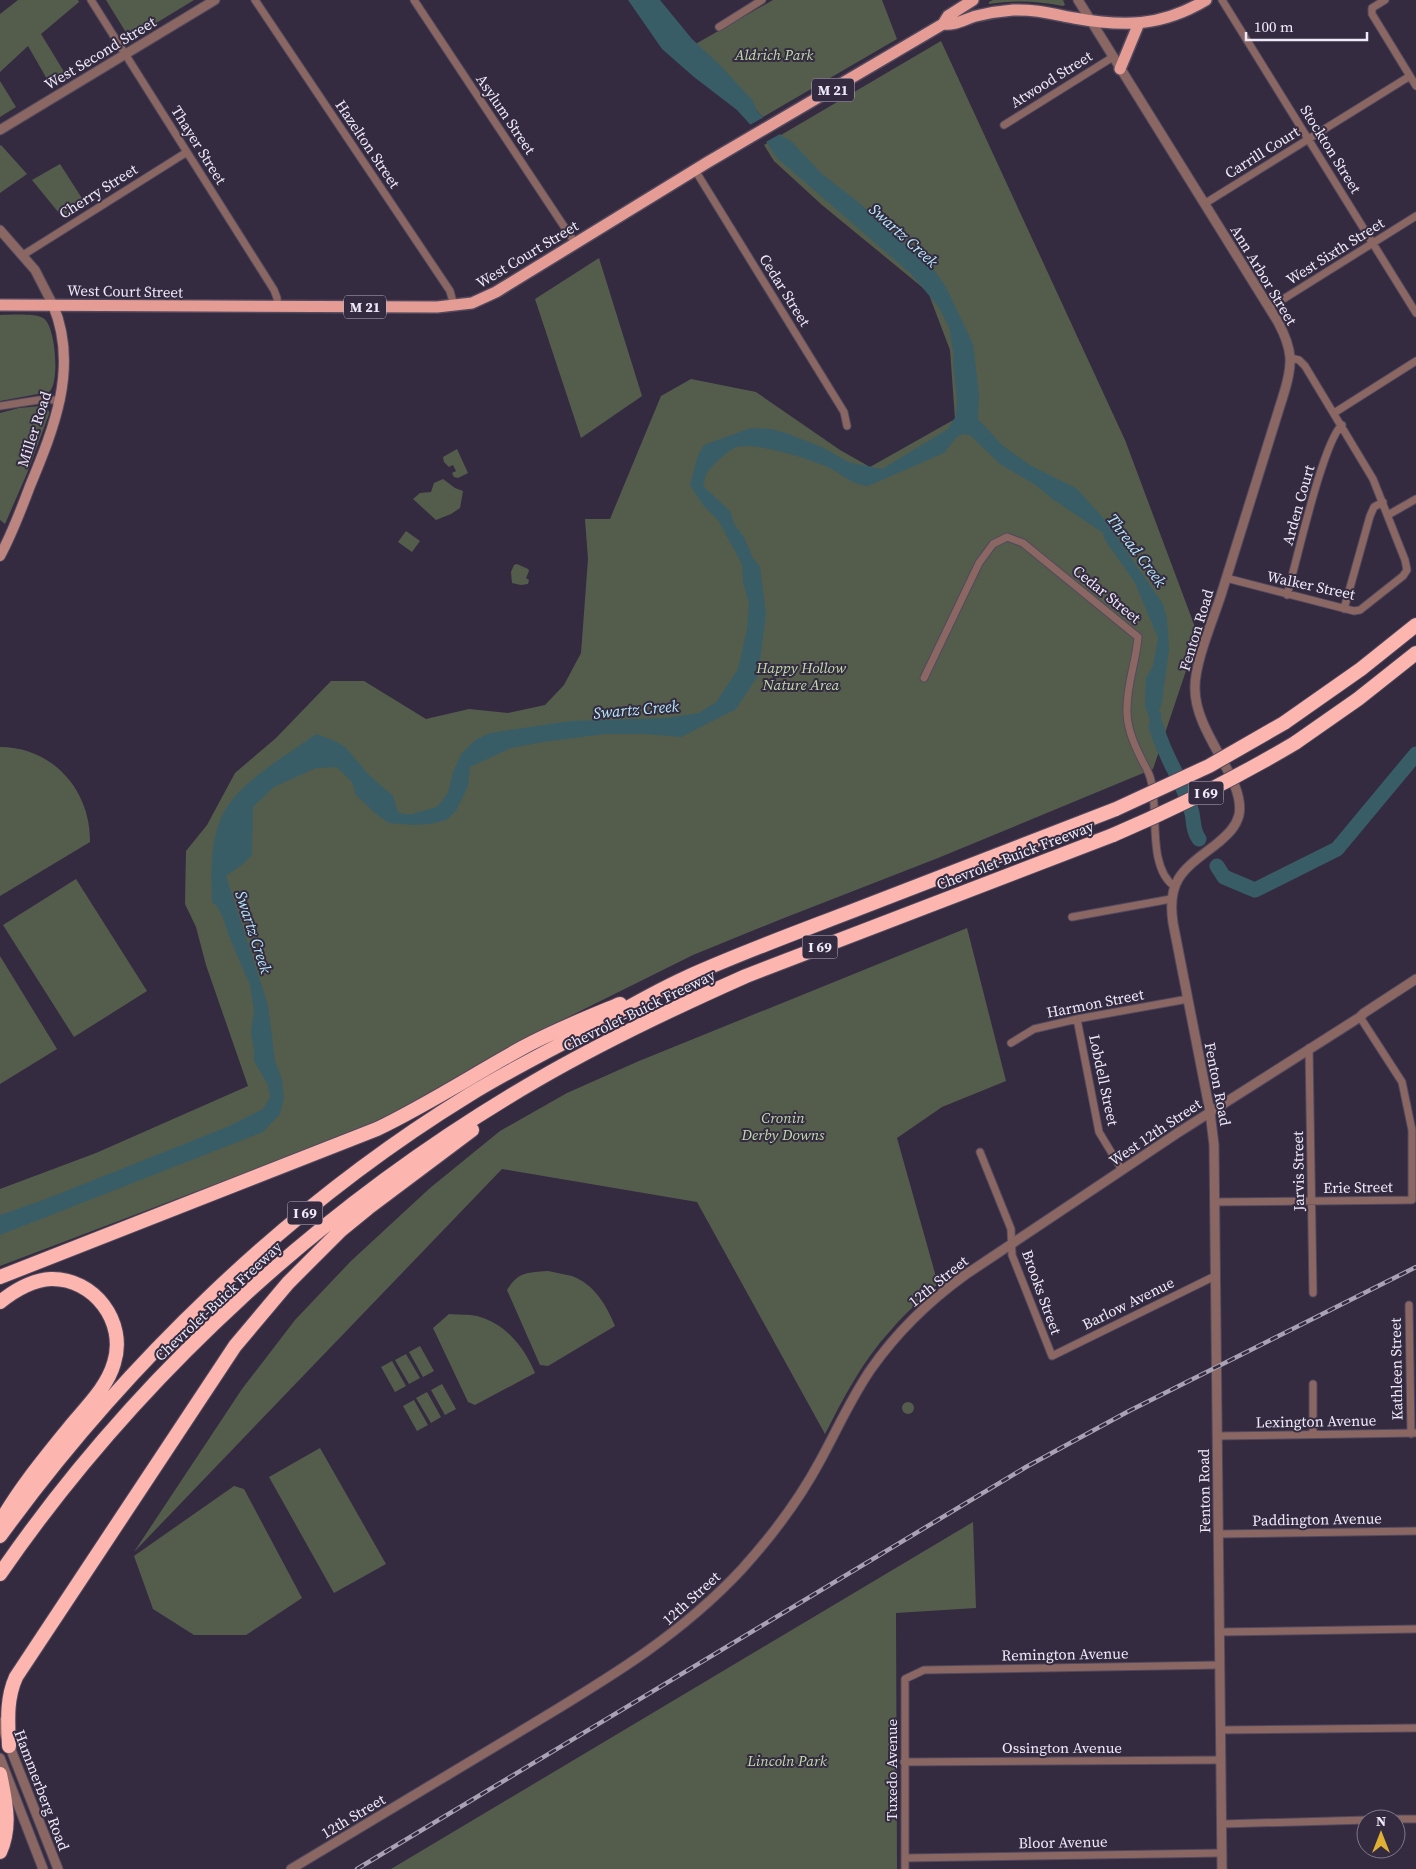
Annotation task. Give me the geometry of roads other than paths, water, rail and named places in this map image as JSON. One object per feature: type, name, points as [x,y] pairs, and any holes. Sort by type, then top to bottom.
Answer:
[{"type":"highway","name":"Chevrolet-Buick Freeway","points":[[0,1536],[74,1440],[137,1370],[202,1304],[305,1213],[374,1160],[469,1095],[683,979],[810,927],[1116,809],[1209,766],[1284,722],[1361,669],[1416,624]]},
{"type":"highway","name":"Chevrolet-Buick Freeway","points":[[0,1574],[30,1532],[103,1442],[178,1359],[223,1315],[304,1243],[432,1146],[536,1080],[636,1026],[746,976],[1113,835],[1199,796],[1246,772],[1295,743],[1358,699],[1416,653]]},
{"type":"highway","points":[[0,1277],[377,1129],[408,1114],[564,1026],[683,979]]},
{"type":"highway","points":[[9,1746],[8,1702],[16,1676],[235,1346],[288,1283],[341,1230],[536,1080]]},
{"type":"highway","points":[[0,1302],[20,1288],[32,1283],[52,1279],[71,1282],[90,1291],[104,1306],[114,1324],[118,1343],[115,1362],[102,1388],[24,1485],[0,1523]]},
{"type":"highway","points":[[0,1774],[7,1824],[0,1852]]},
{"type":"main road","name":"West Court Street","points":[[0,305],[278,307],[454,306],[472,303],[492,294],[695,170],[943,24],[948,16],[973,0]]},
{"type":"main road","name":"M 21","points":[[943,24],[950,24],[990,13],[1014,10],[1037,11],[1090,21],[1139,24],[1175,16],[1206,0]]},
{"type":"main road","points":[[1120,69],[1139,24]]},
{"type":"main road","name":"Miller Road","points":[[0,556],[47,445],[61,402],[64,355],[60,327],[53,305]]},
{"type":"street","name":"Thayer Street","points":[[91,0],[274,290],[278,307]]},
{"type":"street","name":"West Second Street","points":[[0,130],[215,0]]},
{"type":"street","name":"Hazelton Street","points":[[255,0],[450,291],[454,306]]},
{"type":"street","name":"Asylum Street","points":[[414,0],[575,243]]},
{"type":"street","points":[[719,27],[762,0]]},
{"type":"street","name":"Ann Arbor Street","points":[[1078,0],[1269,308],[1285,335],[1291,358]]},
{"type":"street","name":"Stockton Street","points":[[1222,0],[1416,313]]},
{"type":"street","points":[[1385,0],[1372,8],[1371,12],[1416,86]]},
{"type":"street","name":"Atwood Street","points":[[1004,125],[1113,57]]},
{"type":"street","name":"Carrill Court","points":[[1204,204],[1410,76]]},
{"type":"street","name":"Cherry Street","points":[[23,255],[187,152]]},
{"type":"street","name":"Cedar Street","points":[[695,170],[844,412],[847,426]]},
{"type":"street","name":"West Sixth Street","points":[[1269,308],[1416,216]]},
{"type":"street","points":[[0,230],[39,276],[53,305]]},
{"type":"street","points":[[1291,358],[1299,360],[1303,364],[1342,425],[1370,473],[1388,515],[1416,499]]},
{"type":"street","name":"Fenton Road","points":[[1222,1869],[1214,1145],[1210,1112],[1173,923],[1171,899],[1174,886],[1186,869],[1232,829],[1238,819],[1240,810],[1240,799],[1236,788],[1203,726],[1195,694],[1197,671],[1284,393],[1291,358]]},
{"type":"street","points":[[1334,413],[1416,361]]},
{"type":"street","points":[[0,406],[45,399],[61,402]]},
{"type":"street","name":"Arden Court","points":[[1287,595],[1322,467],[1333,438],[1342,425]]},
{"type":"street","points":[[1344,609],[1370,516],[1374,507],[1383,502]]},
{"type":"street","name":"Walker Street","points":[[1226,578],[1344,609],[1360,610],[1407,570],[1406,560],[1388,515]]},
{"type":"street","name":"Cedar Street","points":[[924,678],[979,563],[993,544],[1007,538],[1023,543],[1131,630],[1138,637],[1137,650],[1127,690],[1127,715],[1137,750],[1151,779],[1155,834],[1161,868],[1174,886]]},
{"type":"street","points":[[1072,917],[1171,899]]},
{"type":"street","name":"West 12th Street","points":[[1011,1244],[1416,979]]},
{"type":"street","name":"Harmon Street","points":[[1011,1043],[1034,1029],[1077,1019],[1188,1000]]},
{"type":"street","name":"Erie Street","points":[[1215,1202],[1412,1200],[1412,1130],[1402,1082],[1360,1017]]},
{"type":"street","name":"Lobdell Street","points":[[1077,1019],[1099,1132],[1122,1170]]},
{"type":"street","name":"Jarvis Street","points":[[1310,1048],[1313,1293]]},
{"type":"street","name":"Brooks Street","points":[[980,1152],[1011,1229],[1012,1254],[1052,1356]]},
{"type":"street","name":"12th Street","points":[[291,1869],[612,1675],[660,1643],[695,1614],[742,1568],[779,1523],[819,1463],[861,1384],[894,1339],[935,1298],[1011,1244]]},
{"type":"street","name":"Barlow Avenue","points":[[1052,1356],[1215,1276]]},
{"type":"street","name":"Kathleen Street","points":[[1409,1305],[1413,1434]]},
{"type":"street","points":[[1313,1384],[1313,1434]]},
{"type":"street","name":"Lexington Avenue","points":[[1217,1436],[1413,1434]]},
{"type":"street","name":"Paddington Avenue","points":[[1218,1534],[1416,1531]]},
{"type":"street","points":[[1219,1632],[1416,1629]]},
{"type":"street","name":"Remington Avenue","points":[[912,1675],[924,1670],[1220,1665]]},
{"type":"street","name":"Tuxedo Avenue","points":[[905,1869],[905,1679],[912,1675]]},
{"type":"street","name":"Hammerberg Road","points":[[0,1722],[58,1869]]},
{"type":"street","points":[[1221,1730],[1416,1728]]},
{"type":"street","name":"Hammerberg Road","points":[[0,1758],[43,1869]]},
{"type":"street","name":"Ossington Avenue","points":[[904,1762],[1221,1760]]},
{"type":"street","points":[[1222,1824],[1356,1820]]},
{"type":"street","name":"Bloor Avenue","points":[[905,1858],[1222,1853]]},
{"type":"waterway","name":"Thread Creek","points":[[1156,726],[1184,791],[1199,839]]},
{"type":"waterway","name":"Thread Creek","points":[[1217,866],[1224,877],[1255,890],[1337,849],[1416,754]]},
{"type":"railway","points":[[357,1869],[1026,1467],[1129,1411],[1416,1267]]},
{"type":"park label","name":"Aldrich Park","points":[[774,54]]},
{"type":"park label","name":"Happy Hollow Nature Area","points":[[801,676]]},
{"type":"park label","name":"Cronin Derby Downs","points":[[783,1126]]},
{"type":"park label","name":"Lincoln Park","points":[[787,1760]]},
{"type":"water label","name":"Swartz Creek","points":[[904,235]]},
{"type":"water label","name":"Swartz Creek","points":[[636,709]]},
{"type":"water label","name":"Swartz Creek","points":[[254,932]]}]
